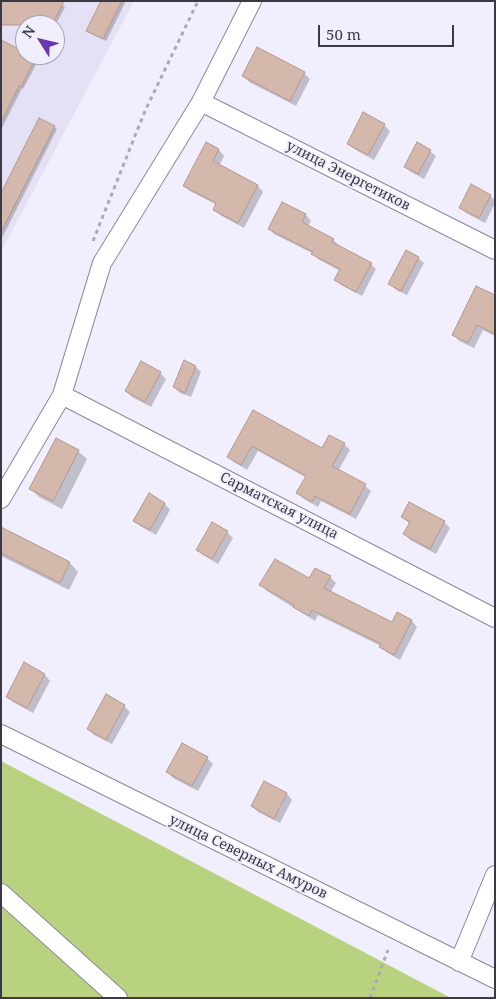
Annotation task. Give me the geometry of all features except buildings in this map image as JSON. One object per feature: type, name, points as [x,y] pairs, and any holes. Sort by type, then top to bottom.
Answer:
[{"type":"street","points":[[1,499],[62,394],[102,263],[200,102],[252,1]]},
{"type":"street","name":"улица Энергетиков","points":[[200,102],[495,250]]},
{"type":"street","name":"Сарматская улица","points":[[62,394],[495,618]]},
{"type":"street","name":"улица Северных Амуров","points":[[1,734],[495,979]]},
{"type":"street","points":[[459,962],[495,875]]},
{"type":"street","points":[[1,893],[118,998]]},
{"type":"path","points":[[102,263],[88,253],[145,111],[198,1]]},
{"type":"path","points":[[370,998],[388,950]]},
{"type":"shaded area","points":[[1,1],[134,1],[1,252]]},
{"type":"green space","points":[[1,761],[451,998],[1,998]]}]
